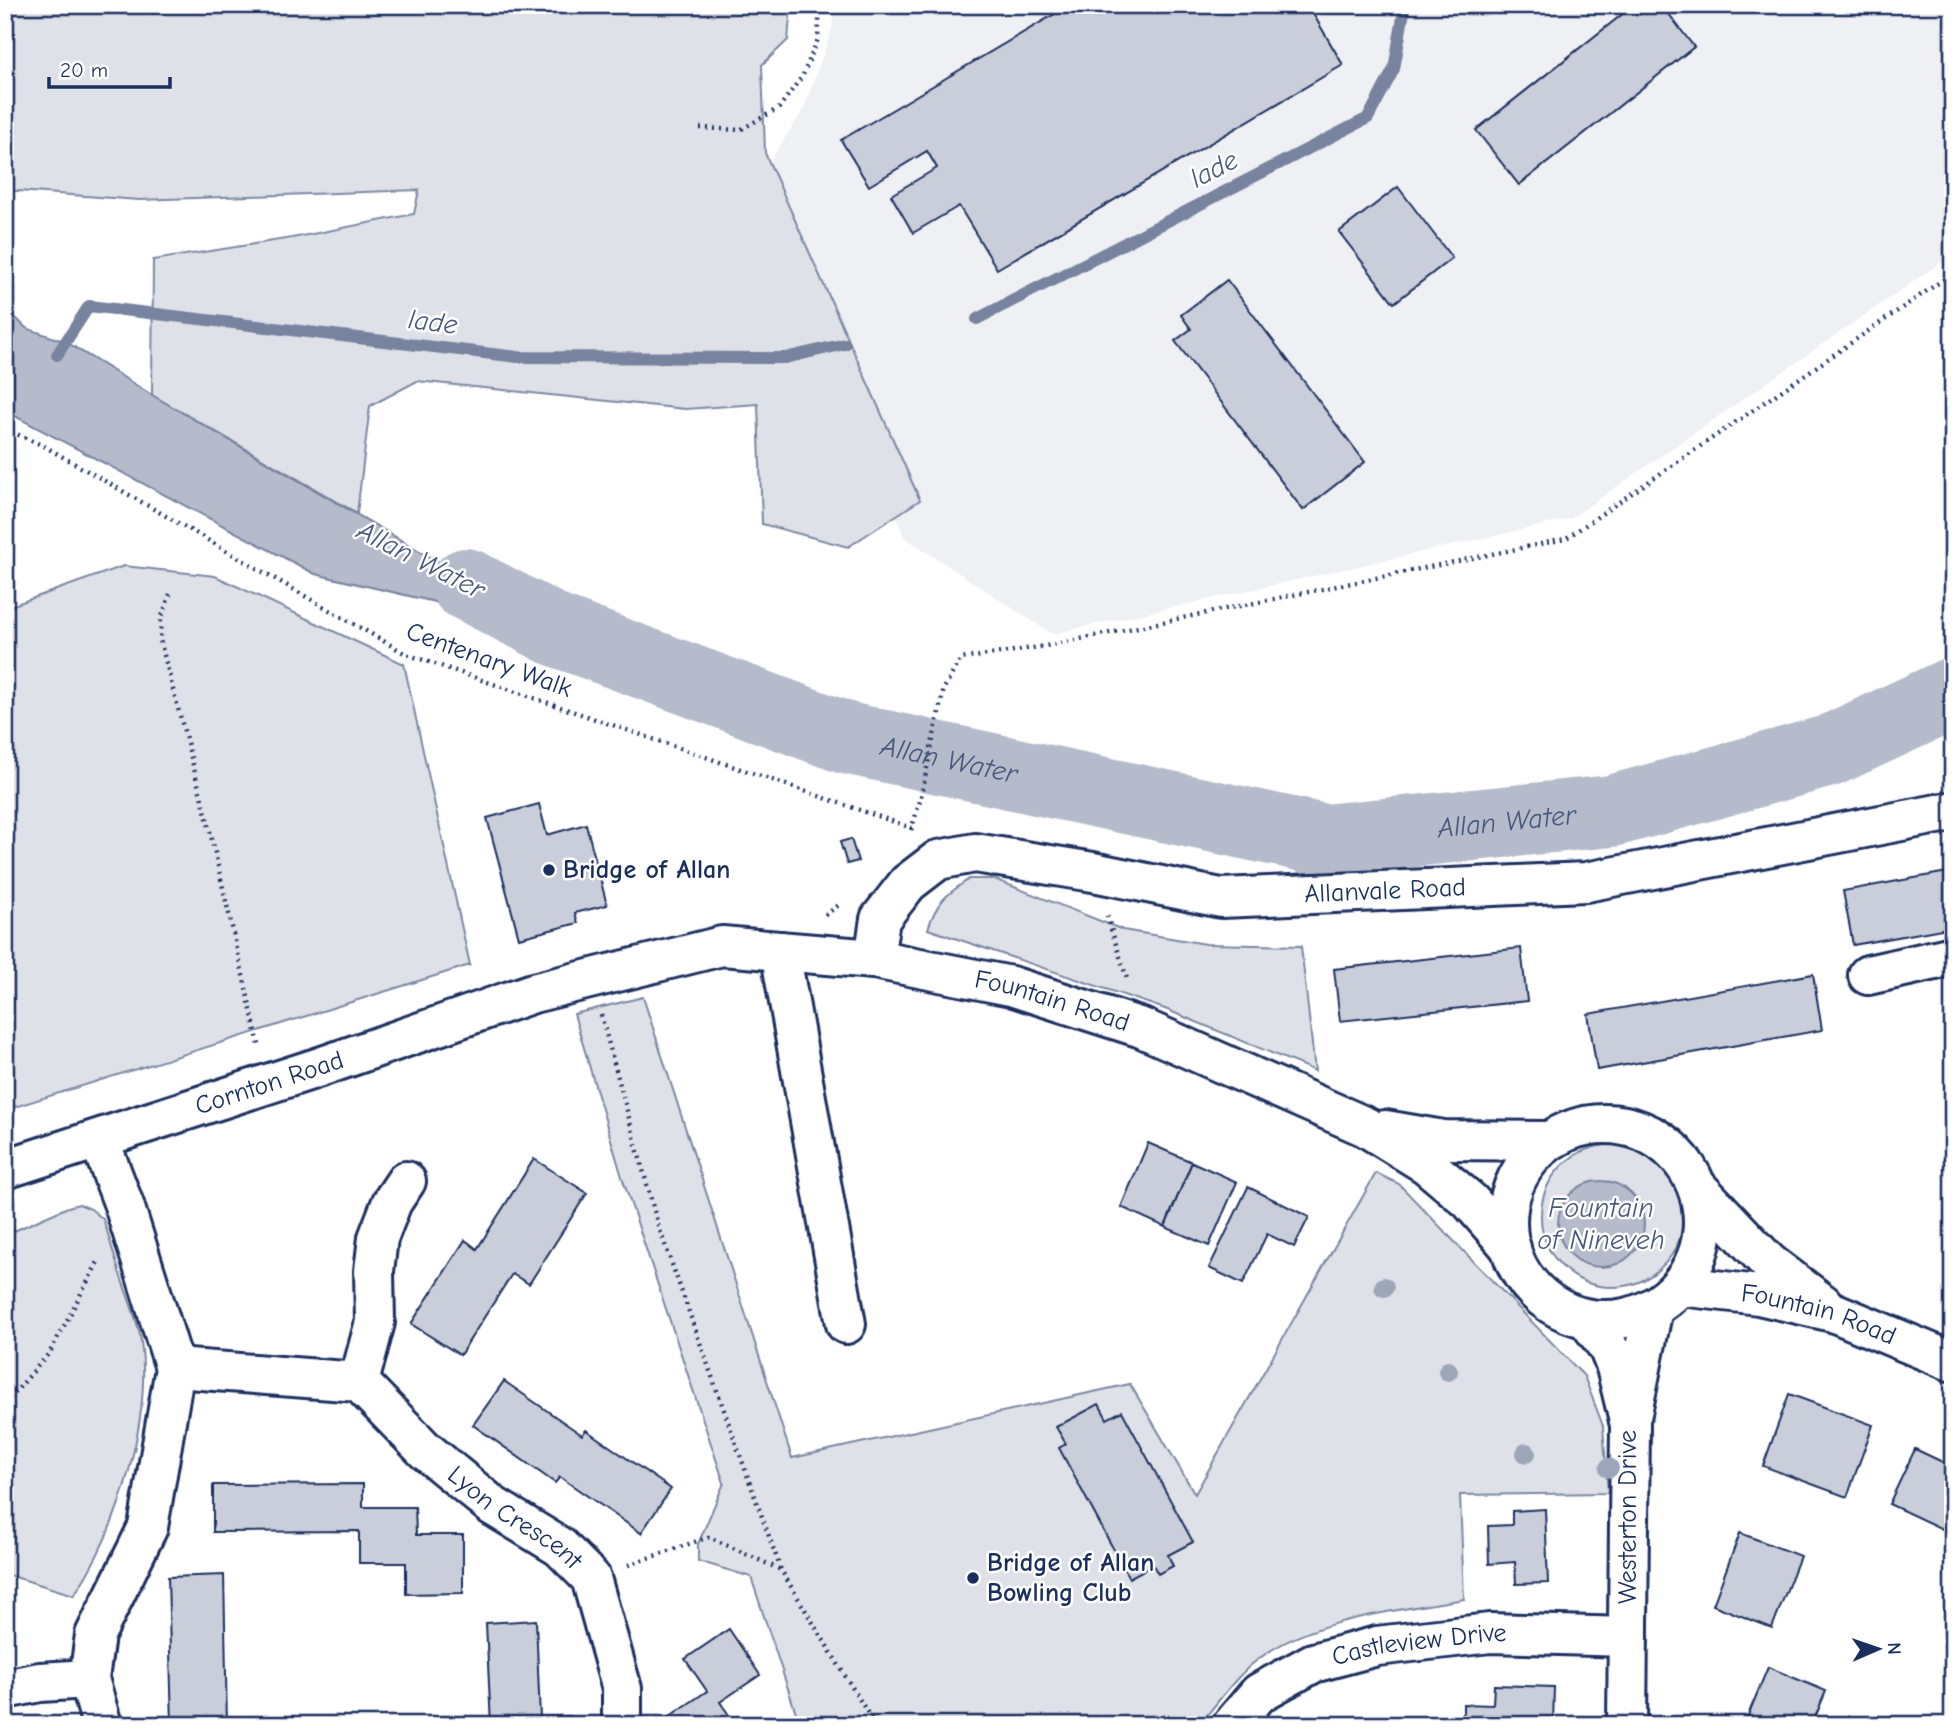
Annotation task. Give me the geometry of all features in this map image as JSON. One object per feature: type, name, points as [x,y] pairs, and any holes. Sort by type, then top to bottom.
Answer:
[{"type":"street","name":"Allanvale Road","points":[[874,959],[880,919],[908,883],[939,860],[975,853],[1094,872],[1221,898],[1586,882],[1953,811]]},
{"type":"street","name":"Fountain Road","points":[[533,993],[722,946],[874,959],[1012,986],[1142,1028],[1366,1127],[1426,1164],[1470,1201],[1511,1248]]},
{"type":"street","points":[[780,951],[846,1324]]},
{"type":"street","points":[[1868,975],[1953,957]]},
{"type":"street","name":"Cornton Road","points":[[5,1169],[268,1084],[533,993]]},
{"type":"street","points":[[1699,1189],[1704,1215],[1702,1240],[1694,1265],[1666,1297],[1621,1319],[1587,1319],[1561,1310],[1538,1294],[1521,1273],[1511,1248],[1507,1218],[1513,1189],[1527,1162],[1548,1141],[1576,1128],[1606,1123],[1635,1128],[1663,1142],[1684,1163],[1699,1189],[1769,1263],[1833,1312]]},
{"type":"street","points":[[1366,1127],[1443,1140],[1548,1141]]},
{"type":"street","points":[[99,1139],[124,1205],[175,1368],[148,1527],[95,1636],[89,1679],[102,1725]]},
{"type":"street","points":[[175,1368],[359,1382],[375,1322],[373,1270],[378,1238],[392,1202],[406,1181]]},
{"type":"street","name":"Fountain Road","points":[[1666,1297],[1759,1295],[1833,1312],[1953,1362]]},
{"type":"street","points":[[1630,1425],[1666,1297]]},
{"type":"street","name":"Westerton Drive","points":[[1587,1319],[1608,1348],[1616,1367],[1630,1425],[1626,1725]]},
{"type":"street","name":"Lyon Crescent","points":[[359,1382],[425,1450],[493,1506],[560,1547],[591,1578],[622,1689],[622,1725]]},
{"type":"street","name":"Castleview Drive","points":[[1233,1725],[1259,1693],[1313,1663],[1377,1646],[1490,1633],[1628,1637]]},
{"type":"street","points":[[5,1689],[40,1682],[89,1679]]},
{"type":"path","points":[[700,128],[740,130],[779,108],[803,75],[818,39],[820,5]]},
{"type":"path","name":"Centenary Walk","points":[[5,429],[44,446],[406,654],[912,828],[944,688],[961,659],[1046,646],[1565,540],[1953,272]]},
{"type":"path","points":[[170,594],[161,618],[160,640],[206,818],[268,1084]]},
{"type":"path","points":[[1094,872],[1142,1028]]},
{"type":"path","points":[[591,978],[658,1225],[780,1570],[875,1725]]},
{"type":"path","points":[[5,1404],[50,1352],[110,1239],[124,1205]]},
{"type":"path","points":[[591,1578],[709,1537],[780,1570]]},
{"type":"shaded area","points":[[5,5],[791,5],[788,40],[762,65],[765,153],[920,500],[848,547],[762,524],[758,404],[685,409],[417,381],[370,406],[357,513],[152,395],[153,260],[292,238],[414,214],[419,190],[139,200],[5,190]]},
{"type":"shaded area","points":[[834,5],[1953,5],[1953,254],[1570,519],[1052,634],[904,537],[770,161],[803,110],[832,30]]},
{"type":"shaded area","points":[[124,566],[215,576],[404,664],[470,965],[5,1110],[5,608]]},
{"type":"shaded area","points":[[969,879],[994,879],[1123,930],[1206,944],[1301,946],[1315,1071],[1165,1009],[928,929],[943,900]]},
{"type":"shaded area","points":[[643,997],[792,1458],[1130,1384],[1195,1494],[1376,1173],[1399,1184],[1584,1376],[1603,1426],[1608,1493],[1460,1495],[1464,1599],[1355,1618],[1301,1635],[1277,1647],[1248,1668],[1199,1725],[800,1725],[751,1577],[698,1561],[698,1544],[724,1483],[622,1177],[574,1014]]},
{"type":"shaded area","points":[[1612,1145],[1639,1151],[1662,1166],[1677,1189],[1683,1216],[1677,1243],[1662,1266],[1639,1281],[1612,1287],[1585,1281],[1562,1266],[1547,1243],[1541,1216],[1547,1189],[1562,1166],[1585,1151]]},
{"type":"shaded area","points":[[79,1204],[91,1209],[103,1219],[138,1326],[143,1372],[136,1439],[128,1474],[105,1539],[74,1595],[5,1574],[5,1235]]},
{"type":"water","points":[[5,307],[26,328],[66,342],[555,630],[315,574],[5,411]]},
{"type":"water","name":"Fountain of Nineveh","points":[[1601,1181],[1618,1184],[1632,1193],[1641,1207],[1644,1224],[1641,1241],[1632,1255],[1618,1264],[1601,1267],[1584,1264],[1570,1255],[1561,1241],[1558,1224],[1561,1207],[1570,1193],[1584,1184]]},
{"type":"building","points":[[1070,5],[1308,5],[1343,65],[997,269],[959,206],[913,233],[891,195],[937,168],[927,151],[869,186],[841,140]]},
{"type":"building","points":[[1634,5],[1662,5],[1694,47],[1519,185],[1476,130]]},
{"type":"building","points":[[1398,187],[1452,258],[1394,303],[1339,232]]},
{"type":"building","points":[[1227,280],[1365,462],[1303,510],[1175,341],[1191,329],[1181,315]]},
{"type":"building","name":"Bridge of Allan","points":[[539,804],[547,835],[586,824],[607,905],[575,913],[578,923],[519,938],[487,818]]},
{"type":"building","points":[[851,839],[858,861],[847,864],[840,842]]},
{"type":"building","points":[[1953,871],[1953,927],[1853,945],[1843,891]]},
{"type":"building","points":[[1521,948],[1527,1001],[1340,1021],[1334,969]]},
{"type":"building","points":[[1813,974],[1822,1030],[1597,1070],[1588,1014]]},
{"type":"building","points":[[1148,1143],[1192,1162],[1165,1227],[1121,1207]]},
{"type":"building","points":[[534,1159],[587,1193],[529,1284],[512,1274],[460,1355],[411,1324],[465,1240],[477,1249]]},
{"type":"building","points":[[1192,1162],[1237,1182],[1209,1246],[1165,1227]]},
{"type":"building","points":[[1248,1187],[1309,1217],[1294,1247],[1267,1234],[1243,1284],[1209,1268]]},
{"type":"building","points":[[504,1381],[582,1435],[586,1430],[671,1489],[641,1533],[560,1477],[555,1483],[473,1425]]},
{"type":"building","points":[[1789,1394],[1873,1425],[1847,1497],[1763,1466]]},
{"type":"building","name":"Bridge of Allan Bowling Club","points":[[1099,1404],[1107,1419],[1122,1411],[1193,1542],[1168,1555],[1173,1566],[1158,1574],[1153,1565],[1129,1578],[1059,1448],[1066,1444],[1056,1427]]},
{"type":"building","points":[[1915,1449],[1953,1467],[1953,1534],[1889,1504]]},
{"type":"building","points":[[363,1484],[363,1507],[415,1507],[416,1535],[463,1535],[463,1593],[406,1594],[406,1563],[359,1563],[359,1531],[213,1532],[213,1485]]},
{"type":"building","points":[[1545,1509],[1548,1583],[1516,1584],[1515,1562],[1489,1564],[1488,1526],[1512,1525],[1512,1511]]},
{"type":"building","points":[[1740,1533],[1800,1556],[1772,1628],[1713,1605]]},
{"type":"building","points":[[224,1575],[227,1725],[172,1725],[168,1577]]},
{"type":"building","points":[[536,1620],[540,1718],[569,1716],[570,1725],[491,1725],[486,1623]]},
{"type":"building","points":[[729,1629],[760,1675],[720,1702],[736,1725],[671,1725],[667,1718],[707,1691],[685,1659]]},
{"type":"building","points":[[1768,1667],[1826,1691],[1812,1725],[1744,1725]]},
{"type":"building","points":[[1494,1685],[1554,1687],[1553,1725],[1463,1725],[1463,1704],[1493,1705]]},
{"type":"waterway","name":"lade","points":[[977,319],[1368,118],[1394,69],[1405,5]]},
{"type":"waterway","name":"lade","points":[[57,355],[89,306],[518,357],[785,358],[845,344]]},
{"type":"waterway","name":"Allan Water","points":[[466,584],[555,630],[846,738],[1324,840],[1612,811],[1829,751],[1953,693]]},
{"type":"place","name":"Bridge of Allan","points":[[549,870]]},
{"type":"place","name":"Bridge of Allan Bowling Club","points":[[973,1578]]}]
